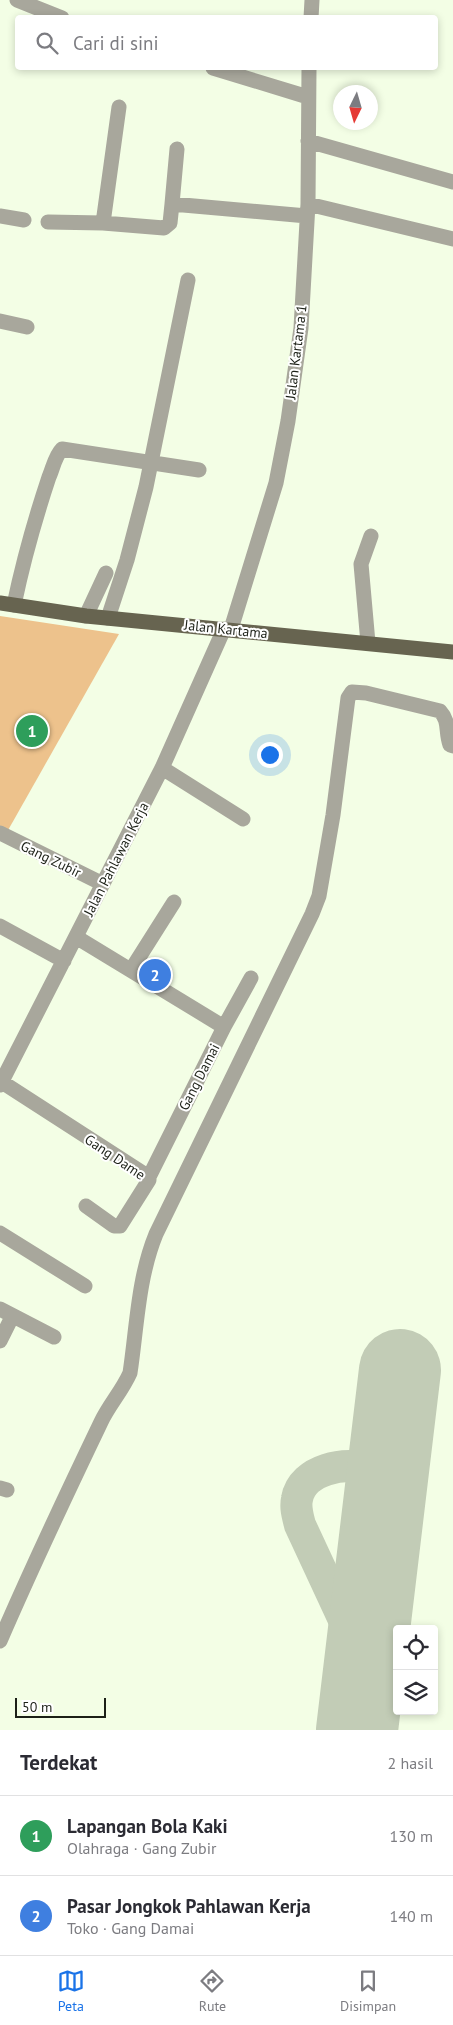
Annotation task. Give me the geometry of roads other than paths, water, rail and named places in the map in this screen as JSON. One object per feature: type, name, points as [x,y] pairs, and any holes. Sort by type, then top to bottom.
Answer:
[{"type":"main road","name":"Jalan Kartama","points":[[7,604],[86,616],[453,652]]},
{"type":"street","points":[[17,0],[54,15]]},
{"type":"street","points":[[311,15],[312,0]]},
{"type":"street","points":[[220,70],[308,97]]},
{"type":"street","name":"Jalan Kartama 1","points":[[227,629],[276,484],[288,421],[300,328],[308,210],[309,70]]},
{"type":"street","points":[[103,223],[119,107]]},
{"type":"street","points":[[308,141],[453,182]]},
{"type":"street","points":[[48,222],[103,223],[166,228],[170,223],[177,149]]},
{"type":"street","points":[[172,204],[308,210],[453,239]]},
{"type":"street","points":[[0,216],[24,220]]},
{"type":"street","points":[[108,618],[127,560],[152,464],[188,280]]},
{"type":"street","points":[[0,321],[27,327]]},
{"type":"street","points":[[7,604],[59,452],[66,448],[152,464],[199,470]]},
{"type":"street","points":[[368,643],[361,564],[371,536]]},
{"type":"street","points":[[86,616],[106,573]]},
{"type":"street","name":"Jalan Pahlawan Kerja","points":[[1,1084],[162,768],[227,629]]},
{"type":"street","points":[[0,1641],[36,1557],[106,1410],[125,1384],[130,1373],[143,1274],[156,1234],[312,914],[319,896],[333,815],[348,698],[352,692],[366,693],[440,711],[446,718],[447,735],[450,745],[453,746]]},
{"type":"street","points":[[162,768],[243,819]]},
{"type":"street","name":"Gang Zubir","points":[[0,833],[103,884]]},
{"type":"street","points":[[131,970],[174,902]]},
{"type":"street","points":[[0,926],[64,961]]},
{"type":"street","points":[[76,937],[224,1027]]},
{"type":"street","name":"Gang Damai","points":[[149,1177],[224,1027],[251,978]]},
{"type":"street","name":"Gang Dame","points":[[1,1084],[149,1177],[149,1180],[120,1226],[114,1226],[86,1206]]},
{"type":"street","points":[[0,1233],[85,1286]]},
{"type":"street","points":[[0,1341],[6,1313],[54,1337]]},
{"type":"place","name":"Lapangan Bola Kaki","points":[[32,731]]},
{"type":"place","name":"Pasar Jongkok Pahlawan Kerja","points":[[155,975]]}]
